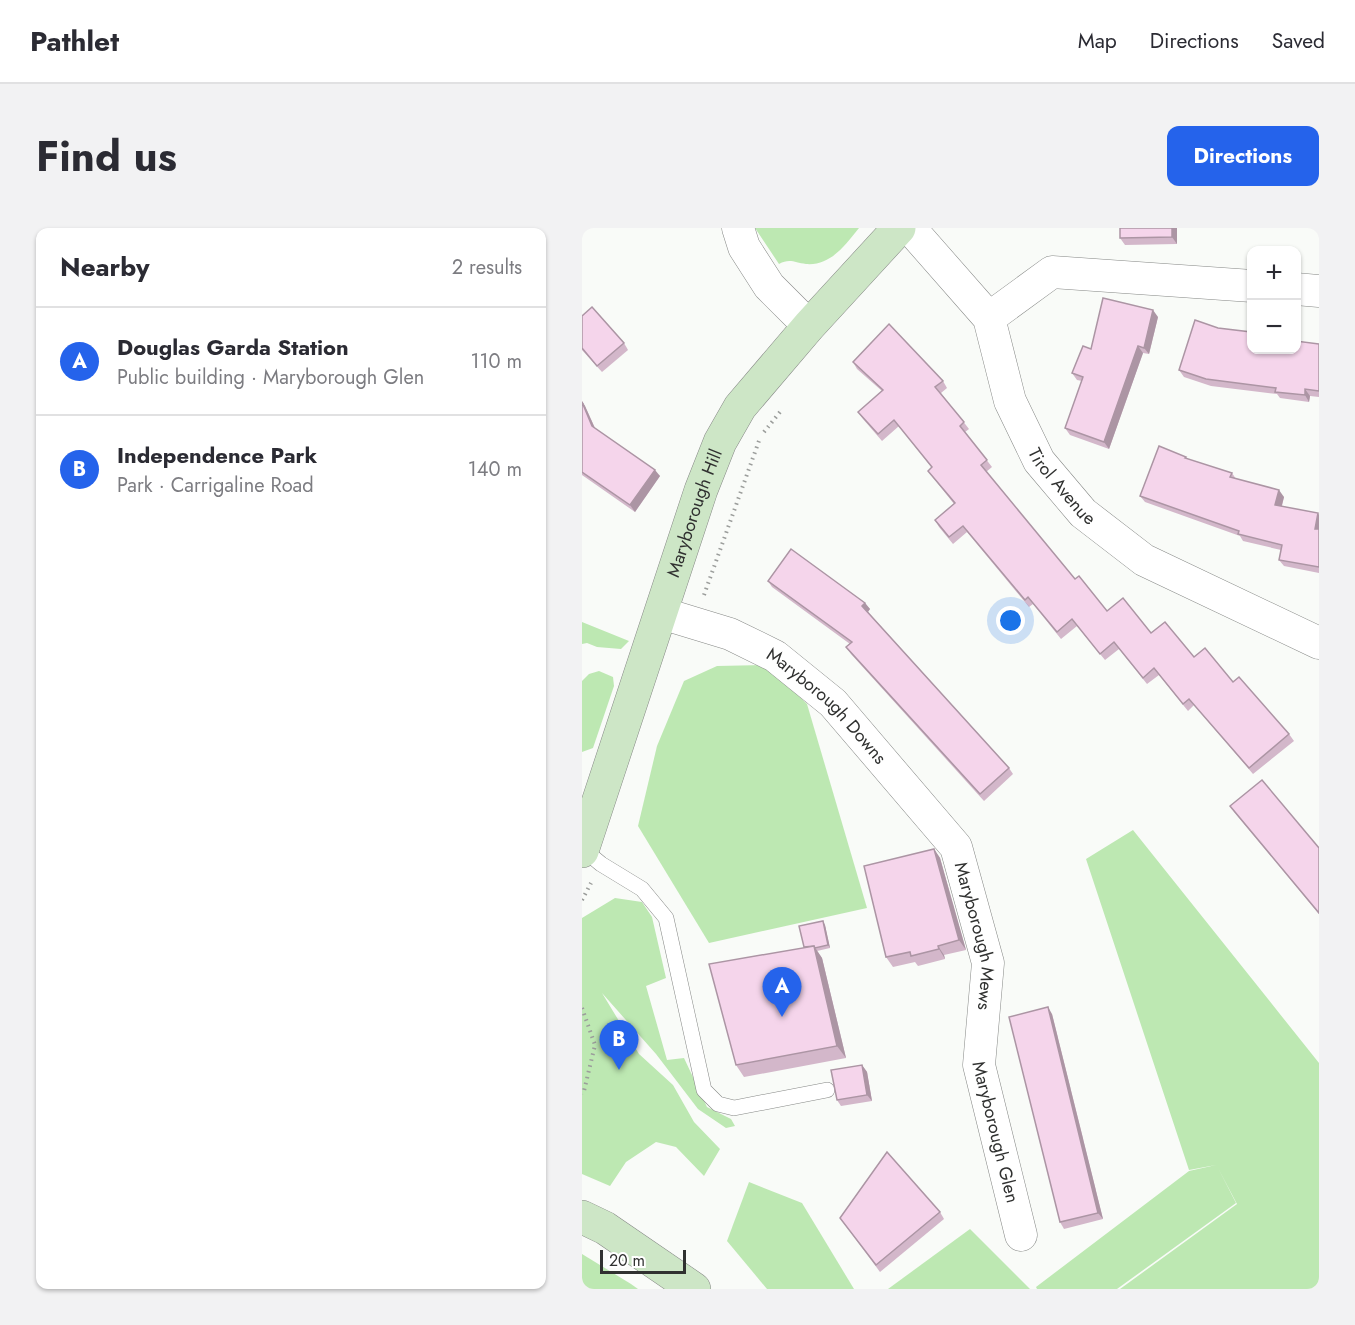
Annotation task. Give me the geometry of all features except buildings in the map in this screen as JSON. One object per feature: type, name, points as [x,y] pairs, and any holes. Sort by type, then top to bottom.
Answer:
[{"type":"street","points":[[738,228],[744,247],[769,286],[809,326]]},
{"type":"street","name":"Maryborough Hill","points":[[589,855],[661,613],[701,490],[720,442],[740,406],[809,326],[899,228]]},
{"type":"street","name":"Tirol Avenue","points":[[910,228],[990,318],[1010,400],[1039,460],[1083,513],[1144,560],[1319,643]]},
{"type":"street","points":[[990,318],[1052,272],[1247,286]]},
{"type":"street","points":[[1301,289],[1319,291]]},
{"type":"street","name":"Maryborough Downs","points":[[661,613],[730,634],[775,656],[833,703],[956,847]]},
{"type":"street","name":"Maryborough Mews","points":[[956,847],[988,963],[983,1027]]},
{"type":"street","name":"Maryborough Glen","points":[[983,1027],[979,1065],[1021,1235]]},
{"type":"street","points":[[582,1217],[605,1228],[694,1289]]},
{"type":"lane","points":[[589,855],[642,889],[666,918],[704,1090],[718,1104],[734,1108],[827,1090]]},
{"type":"path","points":[[694,622],[761,435],[784,407]]},
{"type":"path","points":[[582,900],[589,855]]},
{"type":"path","points":[[582,1008],[595,1045],[582,1094]]},
{"type":"green space","points":[[755,228],[859,228],[837,253],[823,262],[806,264],[789,261],[779,264]]},
{"type":"green space","points":[[582,622],[629,641],[621,649],[582,644]]},
{"type":"green space","points":[[768,665],[807,704],[867,908],[709,943],[638,826],[657,746],[684,681],[717,666]]},
{"type":"green space","points":[[599,671],[613,677],[614,686],[593,748],[582,752],[582,681],[589,674]]},
{"type":"green space","points":[[1133,830],[1319,1063],[1319,1289],[1120,1289],[1237,1204],[1218,1168],[1236,1203],[1117,1289],[1037,1289],[1036,1287],[1189,1171],[1216,1165],[1189,1170],[1086,859]]},
{"type":"green space","points":[[615,898],[642,902],[652,917],[666,978],[646,986],[667,1060],[684,1058],[707,1107],[731,1119],[735,1126],[726,1128],[698,1109],[656,1054],[602,993],[639,1054],[673,1085],[694,1122],[720,1149],[704,1176],[676,1147],[656,1142],[626,1162],[610,1186],[582,1174],[582,918]]},
{"type":"green space","points":[[749,1182],[802,1203],[854,1289],[767,1289],[727,1241]]},
{"type":"green space","points":[[970,1229],[1030,1289],[888,1289]]},
{"type":"green space","points":[[582,1254],[631,1284],[638,1289],[582,1289]]},
{"type":"place","name":"Douglas Garda Station","points":[[782,1017]]},
{"type":"place","name":"Independence Park","points":[[619,1070]]}]
